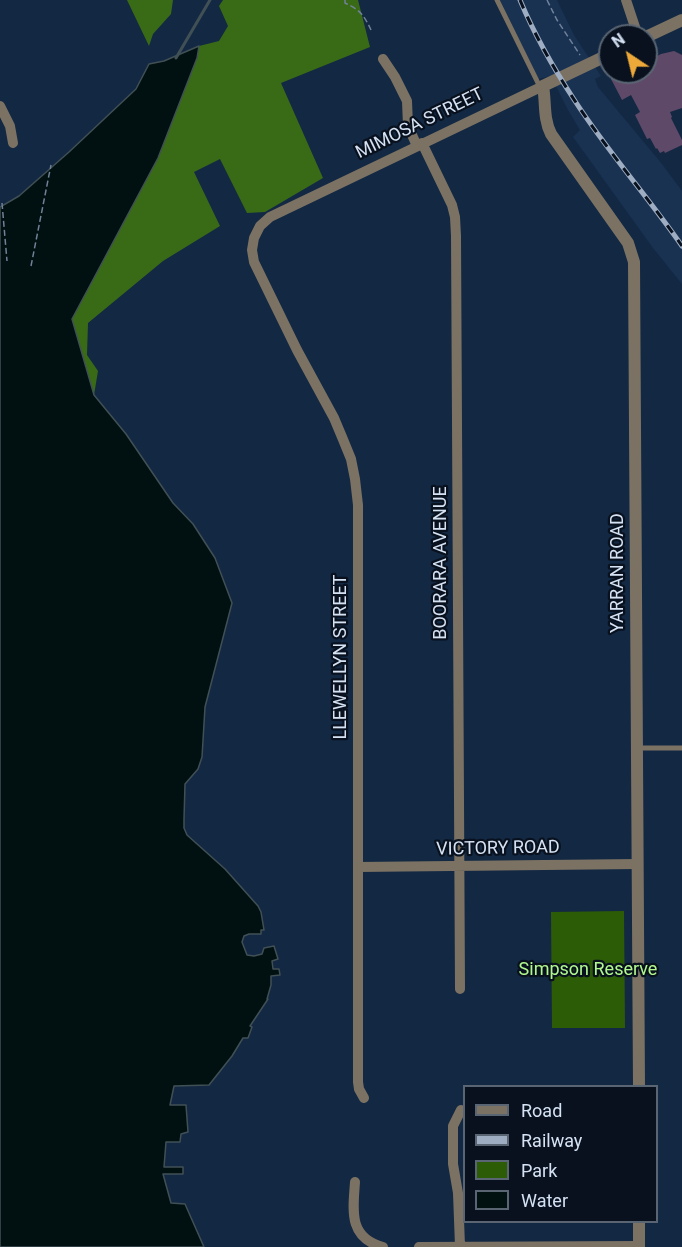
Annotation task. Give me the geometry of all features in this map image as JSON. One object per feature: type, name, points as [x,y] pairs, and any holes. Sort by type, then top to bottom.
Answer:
[{"type":"street","points":[[626,0],[634,24]]},
{"type":"street","points":[[658,31],[682,20]]},
{"type":"street","name":"BOORARA AVENUE","points":[[383,59],[406,100],[408,126],[452,205],[455,217],[459,989]]},
{"type":"street","name":"MIMOSA STREET","points":[[254,238],[260,226],[270,216],[598,59]]},
{"type":"street","name":"YARRAN ROAD","points":[[544,85],[545,120],[551,134],[628,243],[634,262],[639,1085]]},
{"type":"street","points":[[0,106],[10,126],[13,143]]},
{"type":"street","name":"LLEWELLYN STREET","points":[[254,238],[252,250],[254,262],[297,350],[334,418],[351,459],[355,479],[358,505],[358,1082],[364,1098]]},
{"type":"street","name":"VICTORY ROAD","points":[[358,867],[638,864]]},
{"type":"street","points":[[460,1246],[458,1193],[453,1164],[453,1126],[461,1110]]},
{"type":"street","points":[[355,1182],[353,1209],[357,1229],[370,1241],[383,1247]]},
{"type":"street","points":[[420,1247],[639,1246],[639,1223]]},
{"type":"lane","points":[[497,0],[544,85]]},
{"type":"lane","points":[[637,748],[682,748]]},
{"type":"path","points":[[345,0],[345,3],[357,9],[365,18],[371,30]]},
{"type":"path","points":[[547,0],[579,53],[590,63]]},
{"type":"path","points":[[31,266],[51,165]]},
{"type":"path","points":[[2,203],[8,261]]},
{"type":"shaded area","points":[[500,0],[557,0],[574,35],[598,71],[598,78],[595,79],[598,87],[682,191],[682,284],[653,248],[573,137],[580,130],[551,76],[538,79]]},
{"type":"green space","points":[[127,0],[173,0],[171,14],[153,34],[149,46]]},
{"type":"green space","points":[[223,0],[358,0],[370,47],[281,83],[323,178],[265,212],[247,213],[220,159],[194,172],[220,226],[163,261],[88,323],[87,355],[98,371],[94,395],[72,319],[158,158],[197,58],[199,46],[219,41],[228,26],[219,6]]},
{"type":"green space","name":"Simpson Reserve","points":[[624,911],[625,1028],[552,1028],[551,912]]},
{"type":"water","points":[[199,46],[197,58],[158,158],[72,319],[94,395],[126,434],[173,503],[193,524],[215,558],[232,603],[205,707],[202,757],[198,769],[185,784],[184,828],[187,835],[225,869],[258,906],[264,930],[261,930],[261,934],[244,936],[242,942],[247,955],[254,956],[262,954],[264,948],[274,946],[278,959],[272,961],[273,969],[279,969],[280,975],[271,976],[268,999],[250,1026],[252,1027],[248,1038],[243,1038],[209,1085],[174,1086],[170,1105],[186,1105],[188,1132],[181,1134],[180,1142],[166,1142],[164,1167],[183,1167],[183,1174],[163,1174],[171,1203],[185,1204],[204,1247],[0,1247],[0,207],[19,196],[136,89],[149,64],[164,61]]},
{"type":"building","points":[[674,51],[682,55],[682,108],[670,112],[682,145],[665,153],[664,151],[660,153],[650,138],[647,139],[635,115],[640,112],[631,95],[622,100],[614,84],[658,84],[658,56]]},
{"type":"waterway","points":[[176,58],[210,0]]},
{"type":"railway","points":[[520,0],[545,52],[575,101],[682,246]]}]
